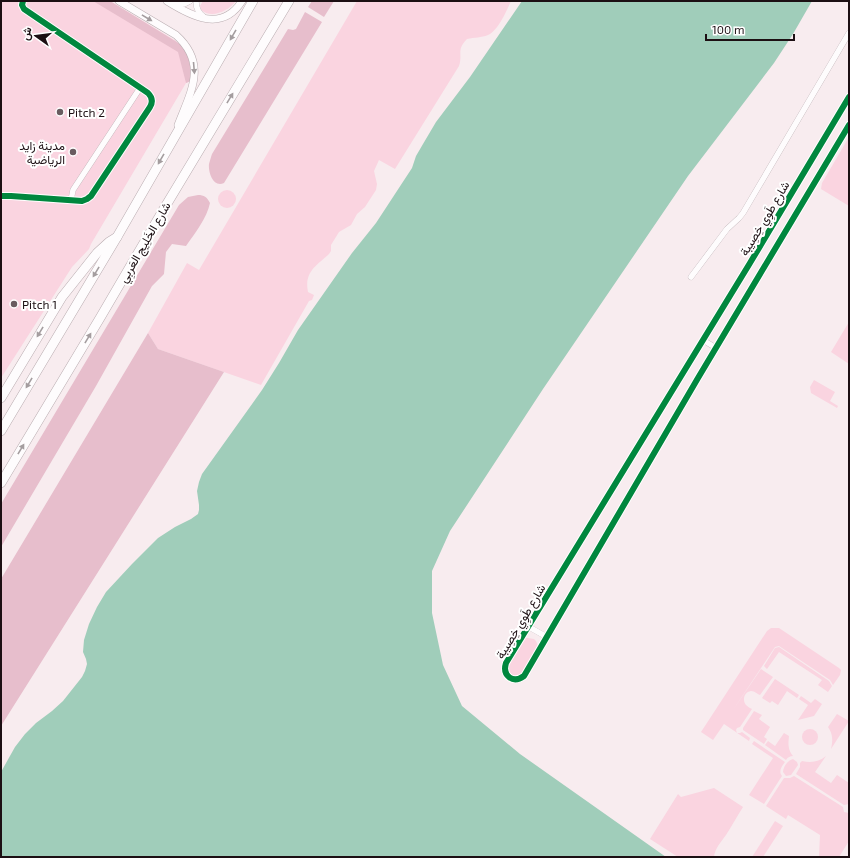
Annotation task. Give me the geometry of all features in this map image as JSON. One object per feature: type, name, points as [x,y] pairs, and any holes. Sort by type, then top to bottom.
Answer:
[{"type":"main road","points":[[1,432],[117,237],[253,1]]},
{"type":"main road","name":"شارع الخَلِيج العَربِي","points":[[1,483],[289,1]]},
{"type":"main road","points":[[1,398],[63,295],[94,256],[103,247],[117,237]]},
{"type":"street","points":[[1,196],[85,200],[91,196],[152,102],[150,95],[24,10],[22,5],[23,1]]},
{"type":"street","points":[[119,1],[176,35],[185,44],[192,56],[194,82],[173,138]]},
{"type":"street","points":[[170,3],[184,4],[190,1]]},
{"type":"street","points":[[196,1],[199,13],[205,19]]},
{"type":"street","points":[[170,3],[189,14],[205,19],[219,18],[228,15],[238,7],[242,1]]},
{"type":"street","points":[[691,277],[724,233],[743,213],[849,33]]},
{"type":"street","points":[[71,200],[73,190],[140,88]]},
{"type":"street","name":"شارع طَوِي خِصِيبة","points":[[697,350],[849,97]]},
{"type":"street","points":[[711,357],[849,124]]},
{"type":"street","points":[[703,340],[716,348]]},
{"type":"street","name":"شارع طَوِي خِصِيبة","points":[[685,370],[506,663],[505,671],[512,679],[524,676],[698,378]]},
{"type":"street","points":[[529,627],[547,637]]},
{"type":"shaded area","name":"مدينة زايد الرياضية","points":[[1,1],[110,1],[176,41],[191,81],[186,83],[89,249],[72,267],[1,378]]},
{"type":"shaded area","points":[[93,1],[110,1],[180,44],[191,61],[191,81],[186,83],[178,52]]},
{"type":"shaded area","points":[[203,1],[236,1],[229,8],[220,13],[210,14],[201,10],[200,6]]},
{"type":"shaded area","points":[[312,1],[334,1],[324,17],[308,7]]},
{"type":"shaded area","points":[[357,1],[511,1],[502,20],[492,33],[483,37],[467,39],[464,43],[461,49],[459,66],[395,169],[379,160],[374,171],[377,184],[376,190],[365,207],[357,214],[351,225],[339,232],[331,245],[331,251],[329,254],[309,274],[307,285],[308,292],[314,295],[312,300],[309,301],[261,385],[158,349],[148,333],[187,263],[199,270]]},
{"type":"shaded area","points":[[522,1],[812,1],[774,63],[688,176],[543,389],[450,531],[432,571],[432,613],[443,665],[462,706],[520,754],[666,857],[1,857],[1,772],[15,747],[25,734],[63,701],[82,677],[87,664],[83,652],[84,640],[89,624],[106,592],[158,538],[198,514],[199,505],[197,491],[202,474],[262,390],[298,330],[352,253],[376,223],[412,168],[416,156],[436,122],[470,77]]},
{"type":"shaded area","points":[[305,12],[322,22],[224,183],[217,183],[210,175],[209,171],[209,164],[212,154],[288,29],[296,29]]},
{"type":"shaded area","points":[[849,137],[849,206],[821,189],[822,183]]},
{"type":"shaded area","points":[[227,190],[233,193],[236,199],[233,205],[227,208],[221,205],[218,199],[221,193]]},
{"type":"shaded area","points":[[202,195],[208,199],[210,203],[197,231],[186,246],[172,244],[166,252],[164,274],[152,286],[96,386],[1,547],[1,504],[179,205],[188,197]]},
{"type":"shaded area","points":[[849,322],[849,364],[831,352]]},
{"type":"shaded area","points":[[148,333],[158,349],[224,372],[1,726],[1,579]]},
{"type":"shaded area","points":[[814,380],[835,392],[830,401],[838,406],[837,408],[811,393],[810,387]]},
{"type":"shaded area","points":[[771,628],[779,628],[841,670],[840,675],[833,685],[830,680],[779,646],[775,647],[733,710],[761,669],[773,677],[760,695],[754,691],[751,691],[745,695],[744,699],[746,705],[752,709],[740,727],[737,728],[737,733],[724,724],[713,740],[701,732],[767,631]]},
{"type":"shaded area","points":[[525,638],[534,639],[538,649],[522,675],[514,676],[508,671],[508,666],[515,652]]},
{"type":"shaded area","points":[[779,647],[829,681],[832,686],[828,692],[818,685],[822,680],[779,652],[767,669],[764,666],[775,648]]},
{"type":"shaded area","points":[[775,679],[799,695],[797,698],[787,691],[778,705],[772,701],[770,703],[762,698]]},
{"type":"shaded area","points":[[801,696],[811,703],[815,699],[822,704],[814,716],[798,720],[808,705],[799,699]]},
{"type":"shaded area","points":[[754,711],[762,715],[759,719],[770,727],[764,737],[767,739],[764,744],[743,730]]},
{"type":"shaded area","points":[[837,714],[849,721],[831,749],[832,738],[828,727]]},
{"type":"shaded area","points":[[810,729],[817,734],[818,737],[813,744],[810,745],[803,740],[802,737],[807,730]]},
{"type":"shaded area","points":[[742,732],[750,738],[749,741],[737,733]]},
{"type":"shaded area","points":[[784,733],[789,736],[789,747],[793,756],[786,760],[765,745],[768,741],[775,746]]},
{"type":"shaded area","points":[[754,741],[785,762],[780,770],[782,776],[764,804],[749,795],[773,758],[752,744]]},
{"type":"shaded area","points":[[826,756],[815,772],[831,783],[837,775],[849,783],[849,804],[844,805],[796,774],[802,761],[815,762]]},
{"type":"shaded area","points":[[793,759],[798,765],[791,775],[786,776],[783,772],[784,768],[788,762]]},
{"type":"shaded area","points":[[794,776],[843,807],[844,812],[849,813],[849,841],[839,857],[819,857],[820,835],[788,815],[786,819],[766,806],[784,778]]},
{"type":"shaded area","points":[[714,788],[743,807],[717,848],[714,857],[678,857],[650,839],[678,794],[681,797]]},
{"type":"shaded area","points":[[775,821],[783,826],[763,857],[752,857]]},
{"type":"tunnel","points":[[685,370],[697,350]]},
{"type":"tunnel","points":[[698,378],[711,357]]},
{"type":"cycle path","points":[[1,196],[82,201],[87,199],[91,196],[150,107],[152,101],[148,93],[24,9],[22,5],[23,1]]},
{"type":"cycle path","points":[[849,97],[750,263],[506,663],[505,668],[507,675],[512,679],[524,676],[698,378],[849,125]]},
{"type":"place","name":"Pitch 2","points":[[60,112]]},
{"type":"place","name":"مدينة زايد الرياضية","points":[[73,152]]},
{"type":"place","name":"Pitch 1","points":[[14,304]]}]
